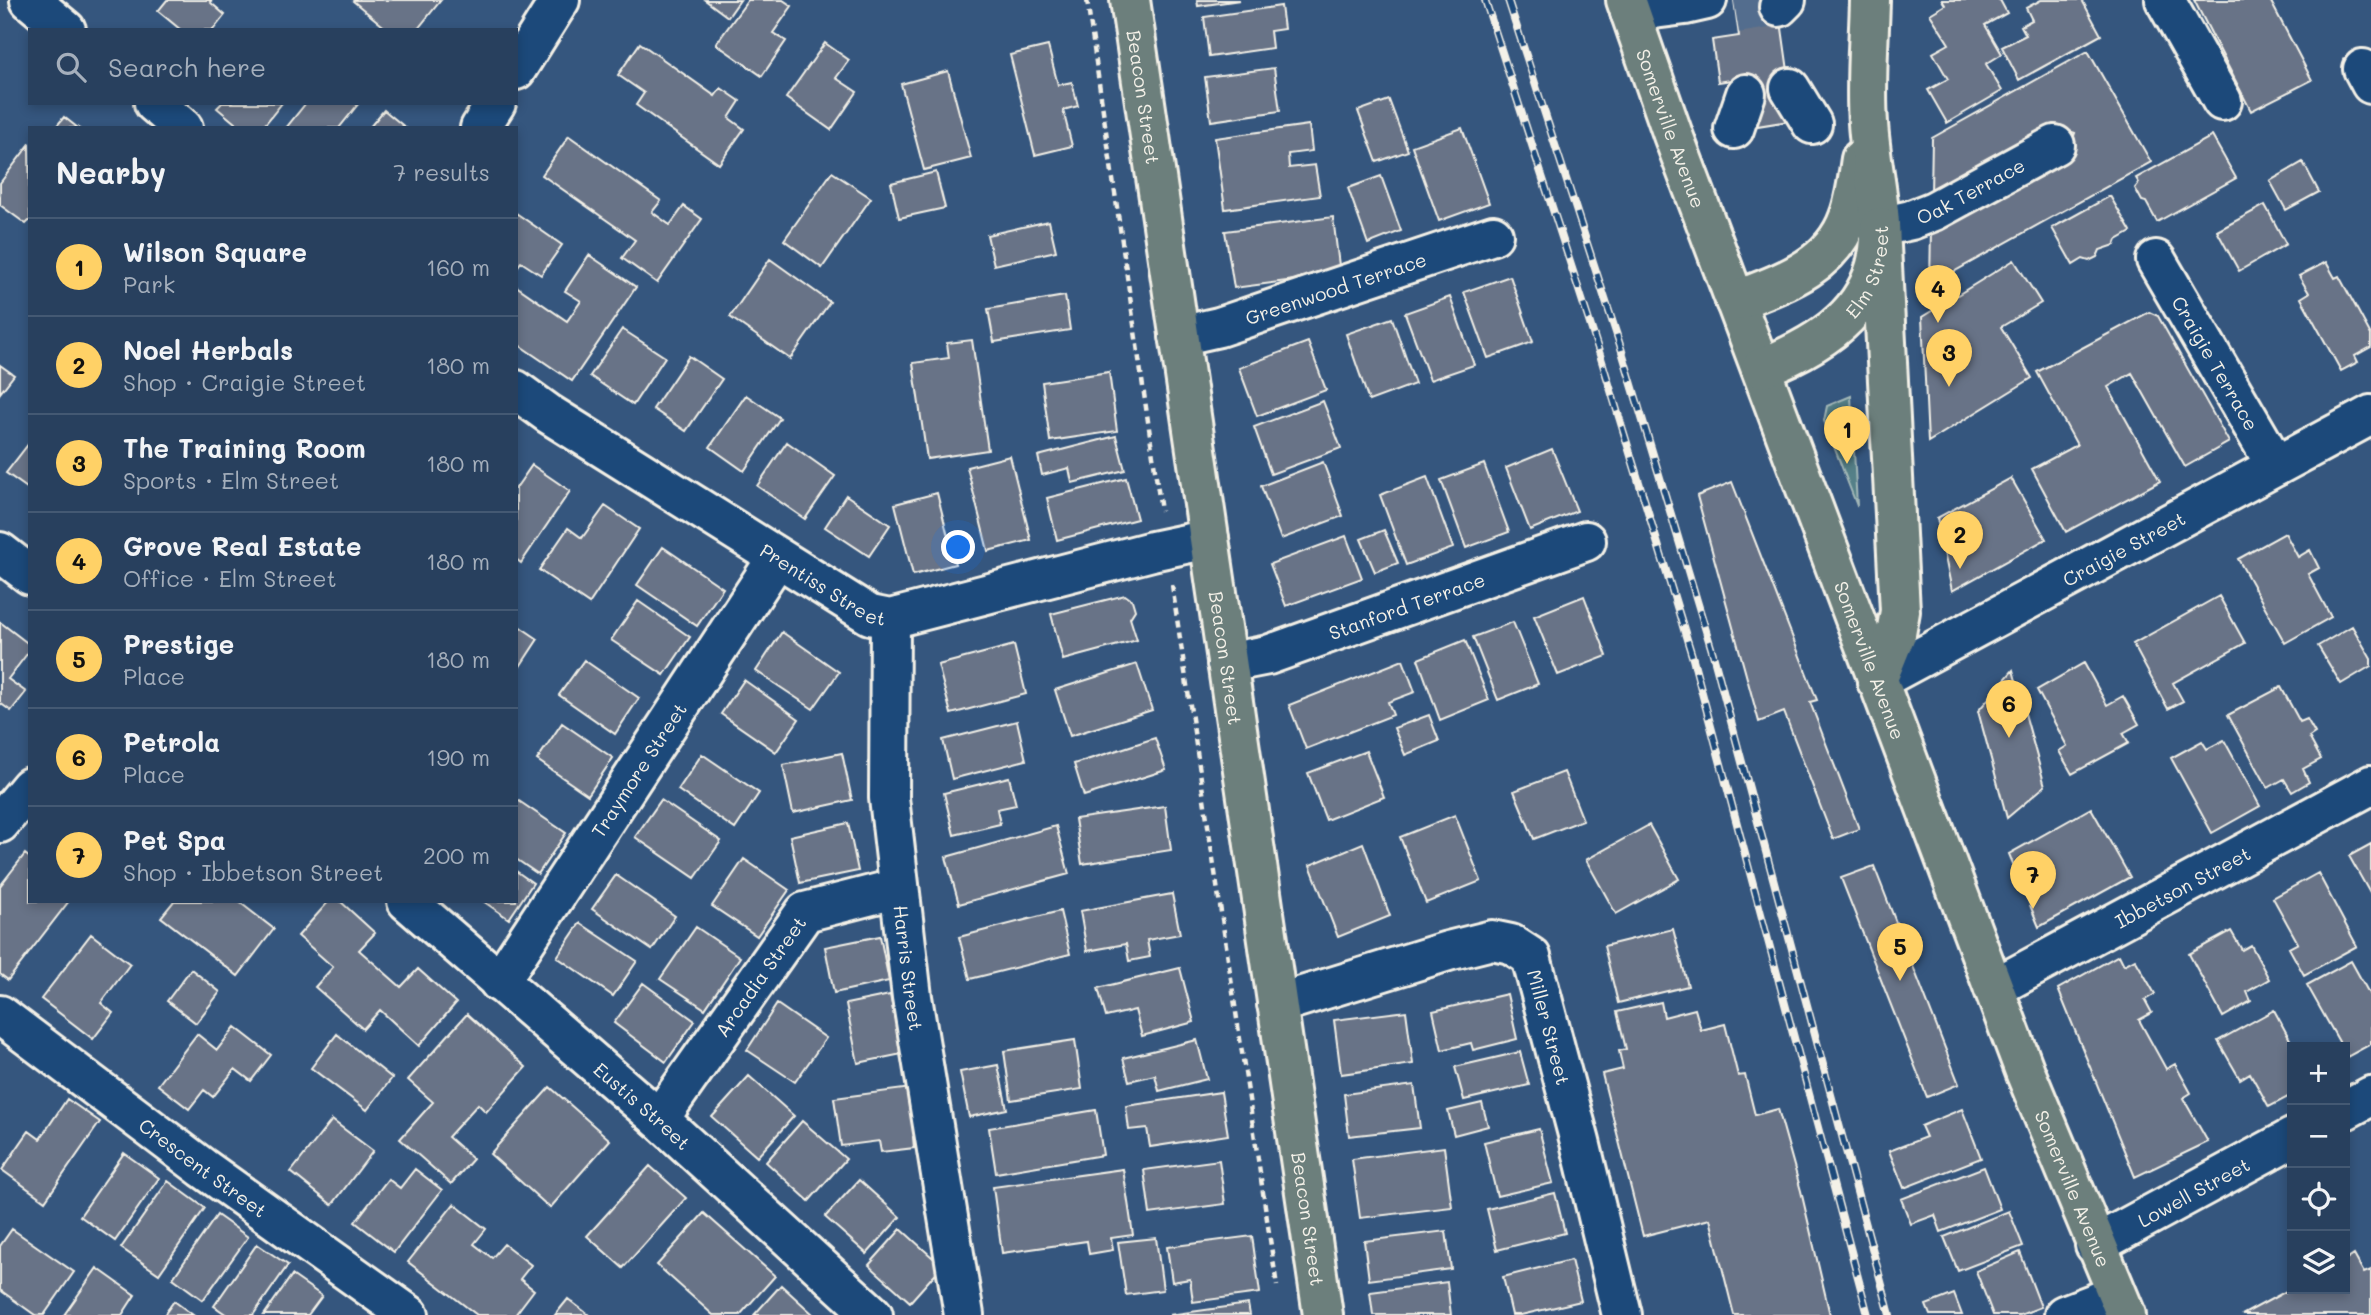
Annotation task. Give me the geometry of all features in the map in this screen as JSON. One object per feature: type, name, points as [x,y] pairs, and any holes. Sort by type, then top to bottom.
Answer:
[{"type":"main road","name":"Beacon Street","points":[[1130,0],[1323,1315]]},
{"type":"main road","name":"Elm Street","points":[[1760,368],[1798,352],[1838,324],[1870,286],[1876,272],[1880,226],[1868,122],[1870,0]]},
{"type":"main road","name":"Somerville Avenue","points":[[1628,6],[1735,301],[2026,1074],[2121,1305]]},
{"type":"main road","name":"Elm Street","points":[[1735,301],[1807,270],[1833,246],[1854,204],[1868,122]]},
{"type":"main road","points":[[1877,681],[1896,634],[1900,611],[1880,226]]},
{"type":"street","points":[[30,0],[64,28]]},
{"type":"street","points":[[518,68],[560,0]]},
{"type":"street","points":[[2165,0],[2222,101]]},
{"type":"street","points":[[1628,6],[1720,5]]},
{"type":"street","points":[[1790,88],[1812,124]]},
{"type":"street","points":[[156,105],[181,126]]},
{"type":"street","points":[[482,126],[495,105]]},
{"type":"street","name":"Oak Terrace","points":[[1880,226],[1923,216],[2055,145]]},
{"type":"street","name":"Greenwood Terrace","points":[[1179,336],[1219,327],[1493,235]]},
{"type":"street","name":"Craigie Terrace","points":[[2157,260],[2276,466]]},
{"type":"street","name":"Prentiss Street","points":[[518,391],[549,414],[870,615],[890,619],[1152,551],[1209,539]]},
{"type":"street","name":"Craigie Street","points":[[1877,681],[2371,415]]},
{"type":"street","name":"Stanford Terrace","points":[[1227,663],[1268,655],[1586,541]]},
{"type":"street","points":[[0,552],[28,573]]},
{"type":"street","name":"Traymore Street","points":[[499,982],[777,558]]},
{"type":"street","name":"Harris Street","points":[[890,619],[890,798],[912,997],[964,1315]]},
{"type":"street","name":"Ibbetson Street","points":[[1994,988],[2371,785]]},
{"type":"street","points":[[0,823],[28,789]]},
{"type":"street","name":"Arcadia Street","points":[[659,1119],[805,912],[900,888]]},
{"type":"street","name":"Eustis Street","points":[[409,903],[659,1119],[873,1315]]},
{"type":"street","name":"Miller Street","points":[[1277,1004],[1492,940],[1511,944],[1531,957],[1622,1315]]},
{"type":"street","name":"Crescent Street","points":[[0,1015],[203,1168],[408,1315]]},
{"type":"street","points":[[2350,1107],[2371,1096]]},
{"type":"street","name":"Lowell Street","points":[[2095,1245],[2287,1141]]},
{"type":"street","points":[[2064,1315],[2121,1305]]},
{"type":"path","points":[[1087,0],[1162,518]]},
{"type":"path","points":[[1171,580],[1277,1289]]},
{"type":"green space","points":[[1851,396],[1857,506],[1824,421],[1827,406]]},
{"type":"building","points":[[167,0],[212,0],[210,2],[225,15],[215,28],[179,28],[158,11]]},
{"type":"building","points":[[441,0],[419,28],[386,28],[353,1]]},
{"type":"building","points":[[705,0],[740,0],[728,17]]},
{"type":"building","points":[[748,0],[783,0],[792,6],[773,33],[786,41],[762,76],[716,44]]},
{"type":"building","points":[[1197,0],[1240,0],[1198,6]]},
{"type":"building","points":[[1734,0],[1778,0],[1795,120],[1751,127],[1744,78],[1718,82],[1712,40],[1739,36]]},
{"type":"building","points":[[1942,0],[2000,0],[2007,13],[1985,25],[2002,54],[1986,64],[2002,91],[1947,123],[1928,90],[1948,79],[1933,53],[1949,44],[1930,14],[1945,5]]},
{"type":"building","points":[[2041,0],[2082,0],[2101,35],[2019,80],[2002,47],[2026,35],[2021,26],[2032,20],[2026,8]]},
{"type":"building","points":[[2194,0],[2270,0],[2312,80],[2251,111]]},
{"type":"building","points":[[1281,6],[1284,29],[1270,31],[1272,48],[1209,57],[1204,17]]},
{"type":"building","points":[[640,43],[715,96],[721,88],[740,101],[729,118],[744,129],[719,164],[636,105],[644,93],[618,75]]},
{"type":"building","points":[[825,43],[849,60],[836,78],[857,92],[831,130],[786,98]]},
{"type":"building","points":[[1048,46],[1058,85],[1072,82],[1078,106],[1063,110],[1072,146],[1035,155],[1010,55]]},
{"type":"building","points":[[2088,51],[2151,162],[1930,285],[1931,228],[2068,154],[2075,133],[2056,127],[1931,194],[1932,138]]},
{"type":"building","points":[[1274,68],[1280,111],[1211,121],[1205,77]]},
{"type":"building","points":[[948,71],[971,158],[924,170],[901,84]]},
{"type":"building","points":[[1389,100],[1408,151],[1377,162],[1358,111]]},
{"type":"building","points":[[220,105],[280,105],[264,126],[239,126],[217,108]]},
{"type":"building","points":[[304,105],[357,105],[341,126],[288,126]]},
{"type":"building","points":[[384,110],[404,126],[371,126]]},
{"type":"building","points":[[64,117],[75,126],[57,126]]},
{"type":"building","points":[[1309,125],[1312,151],[1288,154],[1289,168],[1315,165],[1320,196],[1225,209],[1215,138]]},
{"type":"building","points":[[1462,128],[1489,203],[1439,221],[1412,146]]},
{"type":"building","points":[[569,136],[661,201],[652,212],[670,225],[684,206],[702,219],[657,283],[622,258],[635,240],[542,175]]},
{"type":"building","points":[[2212,136],[2236,178],[2157,222],[2135,188],[2139,183],[2136,178]]},
{"type":"building","points":[[28,146],[26,224],[0,205],[0,183]]},
{"type":"building","points":[[2303,162],[2319,192],[2286,210],[2270,181]]},
{"type":"building","points":[[832,172],[871,198],[822,268],[784,240]]},
{"type":"building","points":[[936,172],[945,208],[899,218],[891,183]]},
{"type":"building","points":[[1381,176],[1401,231],[1368,244],[1348,188]]},
{"type":"building","points":[[2110,196],[2131,232],[2117,240],[2115,245],[2100,250],[2097,257],[2089,261],[2083,259],[2073,265],[2052,228]]},
{"type":"building","points":[[2265,205],[2286,244],[2239,271],[2217,231]]},
{"type":"building","points":[[518,214],[562,245],[541,275],[521,262],[518,266]]},
{"type":"building","points":[[1333,217],[1340,274],[1234,288],[1225,231]]},
{"type":"building","points":[[1049,221],[1056,251],[994,265],[987,235]]},
{"type":"building","points":[[589,255],[636,287],[572,381],[518,344],[518,287],[567,321],[581,301],[565,291]]},
{"type":"building","points":[[770,259],[830,302],[790,359],[730,317]]},
{"type":"building","points":[[2014,260],[2041,303],[2001,327],[2032,378],[1928,442],[1922,317]]},
{"type":"building","points":[[2326,262],[2335,278],[2339,276],[2371,335],[2371,347],[2355,356],[2358,362],[2341,371],[2301,298],[2309,293],[2299,276]]},
{"type":"building","points":[[1510,276],[1533,342],[1488,358],[1464,292]]},
{"type":"building","points":[[1065,296],[1070,330],[994,342],[988,309]]},
{"type":"building","points":[[1450,297],[1474,365],[1430,380],[1405,313]]},
{"type":"building","points":[[2149,312],[2158,316],[2229,442],[2185,467],[2132,373],[2108,387],[2160,481],[2066,532],[2032,469],[2077,445],[2037,372]]},
{"type":"building","points":[[1392,318],[1415,384],[1369,401],[1346,334]]},
{"type":"building","points":[[622,329],[665,357],[633,405],[590,376]]},
{"type":"building","points":[[972,340],[988,450],[927,459],[913,363],[949,358],[947,343]]},
{"type":"building","points":[[1308,342],[1326,390],[1257,416],[1239,368]]},
{"type":"building","points":[[689,356],[722,379],[686,431],[653,409]]},
{"type":"building","points":[[0,365],[14,375],[0,393]]},
{"type":"building","points":[[1109,372],[1117,431],[1050,441],[1042,382]]},
{"type":"building","points":[[746,395],[780,418],[744,471],[710,447]]},
{"type":"building","points":[[1323,401],[1341,448],[1271,474],[1254,427]]},
{"type":"building","points":[[1116,436],[1125,470],[1072,483],[1069,468],[1042,475],[1038,456]]},
{"type":"building","points":[[787,442],[835,476],[805,519],[757,486]]},
{"type":"building","points":[[28,445],[28,489],[6,473]]},
{"type":"building","points":[[1552,449],[1577,511],[1530,530],[1506,468]]},
{"type":"building","points":[[1010,456],[1031,540],[988,551],[967,467]]},
{"type":"building","points":[[1323,462],[1343,516],[1281,539],[1261,486]]},
{"type":"building","points":[[1484,464],[1509,532],[1466,548],[1441,480]]},
{"type":"building","points":[[532,465],[570,491],[521,563],[518,561],[518,485]]},
{"type":"building","points":[[1427,477],[1453,548],[1406,565],[1380,495]]},
{"type":"building","points":[[1126,478],[1137,519],[1057,540],[1047,498]]},
{"type":"building","points":[[2011,478],[2046,539],[1952,591],[1937,518]]},
{"type":"building","points":[[1732,482],[1817,700],[1810,702],[1859,829],[1833,839],[1784,712],[1759,722],[1697,496]]},
{"type":"building","points":[[937,493],[955,564],[913,575],[895,504]]},
{"type":"building","points":[[846,495],[890,525],[869,556],[825,527]]},
{"type":"building","points":[[605,506],[639,529],[589,604],[539,570],[568,528],[582,538]]},
{"type":"building","points":[[1384,530],[1398,563],[1375,572],[1361,539]]},
{"type":"building","points":[[2285,533],[2298,557],[2310,550],[2319,568],[2308,574],[2331,617],[2285,643],[2238,559]]},
{"type":"building","points":[[1346,536],[1362,578],[1286,606],[1270,564]]},
{"type":"building","points":[[663,547],[723,588],[697,626],[637,585]]},
{"type":"building","points":[[1125,595],[1132,600],[1135,610],[1130,618],[1137,640],[1063,660],[1051,614]]},
{"type":"building","points":[[1584,596],[1607,656],[1558,675],[1534,616]]},
{"type":"building","points":[[2219,596],[2245,643],[2173,683],[2183,701],[2168,709],[2133,644]]},
{"type":"building","points":[[638,601],[690,637],[664,675],[611,640]]},
{"type":"building","points":[[0,622],[28,643],[28,653],[8,679],[26,692],[11,711],[0,703]]},
{"type":"building","points":[[1513,622],[1538,684],[1498,700],[1473,637]]},
{"type":"building","points":[[518,625],[538,639],[518,669]]},
{"type":"building","points":[[2352,626],[2371,659],[2371,666],[2341,684],[2318,646]]},
{"type":"building","points":[[782,632],[839,672],[813,709],[756,671]]},
{"type":"building","points":[[1465,640],[1489,700],[1440,720],[1418,659]]},
{"type":"building","points":[[1014,645],[1026,694],[951,714],[938,665]]},
{"type":"building","points":[[584,660],[639,698],[615,734],[559,695]]},
{"type":"building","points":[[1403,660],[1415,692],[1388,702],[1393,715],[1306,749],[1289,705]]},
{"type":"building","points":[[2084,663],[2107,705],[2123,696],[2139,724],[2123,733],[2129,743],[2072,774],[2059,751],[2067,746],[2037,690]]},
{"type":"building","points":[[1137,664],[1152,710],[1070,736],[1055,690]]},
{"type":"building","points":[[2013,670],[2045,786],[2007,818],[1978,711]]},
{"type":"building","points":[[744,680],[799,719],[776,752],[721,714]]},
{"type":"building","points":[[2281,687],[2300,722],[2307,719],[2315,733],[2309,737],[2321,759],[2303,769],[2309,782],[2292,792],[2284,779],[2268,788],[2228,715]]},
{"type":"building","points":[[1429,715],[1439,741],[1405,755],[1394,728]]},
{"type":"building","points":[[1017,721],[1026,760],[952,779],[943,740]]},
{"type":"building","points":[[562,723],[613,758],[588,795],[537,760]]},
{"type":"building","points":[[1155,738],[1166,770],[1084,796],[1074,764]]},
{"type":"building","points":[[2224,740],[2260,806],[2212,833],[2171,758],[2202,741],[2207,749]]},
{"type":"building","points":[[1366,751],[1384,797],[1326,820],[1308,773]]},
{"type":"building","points":[[842,753],[852,800],[793,813],[783,765]]},
{"type":"building","points":[[702,754],[759,793],[735,829],[678,790]]},
{"type":"building","points":[[1564,772],[1583,820],[1534,839],[1514,791]]},
{"type":"building","points":[[1009,777],[1016,805],[997,809],[1000,824],[954,835],[944,793]]},
{"type":"building","points":[[518,800],[566,833],[538,874],[518,860]]},
{"type":"building","points":[[661,800],[721,841],[695,878],[635,837]]},
{"type":"building","points":[[1165,806],[1171,850],[1082,864],[1075,819]]},
{"type":"building","points":[[2091,808],[2130,877],[2039,927],[2009,854]]},
{"type":"building","points":[[1455,815],[1481,881],[1426,903],[1400,837]]},
{"type":"building","points":[[848,823],[858,871],[800,883],[790,836]]},
{"type":"building","points":[[1649,825],[1679,879],[1616,914],[1586,860]]},
{"type":"building","points":[[1056,826],[1069,874],[959,904],[946,857]]},
{"type":"building","points":[[1363,843],[1390,916],[1338,937],[1310,865]]},
{"type":"building","points":[[2371,844],[2371,895],[2349,856]]},
{"type":"building","points":[[25,854],[28,856],[28,903],[67,903],[8,980],[0,974],[0,886]]},
{"type":"building","points":[[744,859],[789,890],[757,936],[712,906]]},
{"type":"building","points":[[1874,866],[1959,1084],[1927,1097],[1841,878]]},
{"type":"building","points":[[518,872],[533,883],[509,919],[486,903],[518,903]]},
{"type":"building","points":[[2318,873],[2357,946],[2304,975],[2289,948],[2298,943],[2273,898]]},
{"type":"building","points":[[616,875],[675,916],[652,950],[592,909]]},
{"type":"building","points":[[1172,894],[1180,934],[1147,940],[1150,957],[1129,961],[1126,944],[1087,951],[1080,911]]},
{"type":"building","points":[[172,903],[241,903],[274,929],[238,976],[161,917]]},
{"type":"building","points":[[327,903],[342,903],[375,933],[359,950],[401,987],[418,969],[456,1003],[419,1046],[380,1010],[363,1029],[315,987],[333,967],[298,936]]},
{"type":"building","points":[[1060,911],[1070,954],[970,979],[959,937]]},
{"type":"building","points":[[580,923],[637,961],[613,996],[557,957]]},
{"type":"building","points":[[696,927],[740,957],[705,1009],[660,979]]},
{"type":"building","points":[[1673,929],[1688,986],[1618,1003],[1604,946]]},
{"type":"building","points":[[2231,931],[2242,950],[2251,945],[2269,979],[2247,992],[2251,1001],[2223,1017],[2189,954]]},
{"type":"building","points":[[91,934],[130,964],[101,1003],[113,1013],[93,1039],[41,999]]},
{"type":"building","points":[[880,936],[889,981],[834,993],[825,947]]},
{"type":"building","points":[[2119,955],[2124,965],[2135,959],[2155,994],[2145,1000],[2152,1013],[2139,1020],[2166,1069],[2175,1064],[2191,1093],[2183,1098],[2208,1142],[2135,1177],[2058,989]]},
{"type":"building","points":[[2351,961],[2371,997],[2371,1044],[2350,1055],[2350,1042],[2339,1042],[2307,985]]},
{"type":"building","points":[[1180,968],[1194,1022],[1142,1036],[1135,1010],[1106,1017],[1098,988]]},
{"type":"building","points":[[191,969],[220,992],[196,1023],[167,1001]]},
{"type":"building","points":[[643,983],[695,1021],[666,1062],[614,1023]]},
{"type":"building","points":[[1507,994],[1517,1039],[1473,1050],[1471,1043],[1442,1050],[1433,1011]]},
{"type":"building","points":[[890,995],[902,1054],[858,1063],[846,1004]]},
{"type":"building","points":[[1661,1002],[1664,1017],[1695,1009],[1701,1030],[1725,1024],[1738,1076],[1745,1075],[1755,1115],[1778,1109],[1801,1191],[1830,1315],[1734,1315],[1710,1219],[1643,1236],[1602,1074],[1623,1069],[1619,1051],[1626,1049],[1617,1012]]},
{"type":"building","points":[[777,1004],[826,1038],[795,1082],[747,1050]]},
{"type":"building","points":[[2274,1010],[2291,1042],[2287,1042],[2287,1098],[2269,1107],[2250,1073],[2240,1079],[2218,1041]]},
{"type":"building","points":[[1406,1011],[1413,1064],[1341,1074],[1334,1020]]},
{"type":"building","points":[[467,1014],[526,1067],[486,1112],[478,1104],[448,1137],[473,1159],[451,1184],[400,1139],[433,1102],[408,1080]]},
{"type":"building","points":[[235,1027],[271,1055],[251,1081],[235,1069],[213,1097],[204,1090],[189,1109],[158,1085],[197,1034],[217,1050]]},
{"type":"building","points":[[337,1034],[392,1078],[367,1110],[311,1068]]},
{"type":"building","points":[[1075,1040],[1082,1089],[1011,1100],[1004,1051]]},
{"type":"building","points":[[1197,1040],[1207,1079],[1159,1091],[1155,1075],[1129,1081],[1123,1058]]},
{"type":"building","points":[[1520,1052],[1529,1085],[1464,1100],[1455,1067]]},
{"type":"building","points":[[998,1065],[1007,1109],[969,1117],[960,1072]]},
{"type":"building","points":[[749,1076],[794,1116],[757,1157],[712,1117]]},
{"type":"building","points":[[1414,1085],[1420,1128],[1349,1136],[1344,1094]]},
{"type":"building","points":[[550,1087],[610,1140],[550,1208],[490,1154]]},
{"type":"building","points":[[911,1088],[918,1136],[913,1137],[914,1148],[881,1152],[879,1141],[841,1146],[834,1098]]},
{"type":"building","points":[[1221,1092],[1228,1135],[1150,1147],[1147,1128],[1129,1130],[1126,1106]]},
{"type":"building","points":[[67,1099],[100,1122],[45,1201],[2,1170],[29,1131],[40,1139]]},
{"type":"building","points":[[1482,1103],[1488,1126],[1454,1135],[1448,1111]]},
{"type":"building","points":[[1962,1109],[1981,1158],[1904,1188],[1889,1151],[1926,1137],[1921,1126]]},
{"type":"building","points":[[1096,1110],[1103,1155],[996,1173],[989,1128]]},
{"type":"building","points":[[332,1120],[373,1151],[332,1205],[291,1172]]},
{"type":"building","points":[[802,1121],[846,1159],[809,1201],[766,1162]]},
{"type":"building","points":[[1539,1129],[1553,1183],[1497,1196],[1484,1142]]},
{"type":"building","points":[[1444,1147],[1452,1207],[1360,1218],[1352,1159]]},
{"type":"building","points":[[124,1153],[159,1178],[115,1241],[80,1216]]},
{"type":"building","points":[[1219,1160],[1225,1204],[1150,1214],[1144,1170]]},
{"type":"building","points":[[650,1166],[686,1198],[623,1268],[587,1236]]},
{"type":"building","points":[[1984,1167],[2000,1209],[1941,1232],[1935,1215],[1911,1224],[1901,1199]]},
{"type":"building","points":[[415,1169],[442,1190],[394,1252],[355,1222],[388,1179],[400,1188]]},
{"type":"building","points":[[1123,1169],[1133,1235],[1111,1238],[1113,1250],[1089,1254],[1087,1241],[1002,1253],[993,1187]]},
{"type":"building","points":[[859,1180],[900,1217],[867,1254],[825,1217]]},
{"type":"building","points":[[168,1181],[205,1208],[159,1274],[121,1248]]},
{"type":"building","points":[[1555,1193],[1565,1233],[1497,1250],[1487,1209]]},
{"type":"building","points":[[454,1204],[486,1229],[474,1244],[492,1258],[504,1244],[531,1265],[520,1279],[534,1290],[515,1315],[477,1315],[408,1262]]},
{"type":"building","points":[[2009,1211],[2023,1246],[1958,1271],[1944,1237]]},
{"type":"building","points":[[704,1213],[775,1276],[740,1315],[713,1315],[657,1265]]},
{"type":"building","points":[[217,1215],[248,1237],[203,1300],[173,1278]]},
{"type":"building","points":[[12,1229],[74,1272],[44,1315],[35,1315],[0,1290],[0,1246]]},
{"type":"building","points":[[901,1229],[942,1266],[910,1302],[869,1265]]},
{"type":"building","points":[[1446,1231],[1451,1269],[1369,1280],[1364,1241]]},
{"type":"building","points":[[1252,1236],[1260,1293],[1193,1302],[1190,1279],[1172,1282],[1167,1247]]},
{"type":"building","points":[[1156,1238],[1163,1290],[1126,1295],[1118,1242]]},
{"type":"building","points":[[257,1244],[288,1265],[253,1315],[227,1315],[214,1306]]},
{"type":"building","points":[[2020,1252],[2041,1307],[2020,1315],[1993,1315],[1976,1271]]},
{"type":"building","points":[[2354,1255],[2364,1273],[2371,1270],[2371,1315],[2242,1315],[2287,1291],[2287,1294],[2350,1294],[2350,1258]]},
{"type":"building","points":[[1571,1260],[1581,1301],[1512,1315],[1503,1277]]},
{"type":"building","points":[[97,1268],[135,1295],[122,1315],[64,1315]]},
{"type":"building","points":[[292,1275],[322,1296],[308,1315],[264,1315]]},
{"type":"building","points":[[1447,1282],[1451,1315],[1373,1315],[1370,1292]]},
{"type":"building","points":[[781,1285],[814,1315],[754,1315]]},
{"type":"building","points":[[1954,1294],[1962,1315],[1930,1315],[1926,1305]]},
{"type":"building","points":[[568,1299],[589,1315],[555,1315]]},
{"type":"building","points":[[174,1301],[193,1315],[164,1315]]},
{"type":"building","points":[[1248,1304],[1250,1315],[1169,1315]]},
{"type":"tunnel","points":[[1736,14],[1779,7]]},
{"type":"railway","points":[[1485,0],[1601,358],[1693,659],[1868,1315]]},
{"type":"railway","points":[[1508,0],[1621,348],[1713,654],[1890,1315]]},
{"type":"place","name":"Grove Real Estate","points":[[1938,323]]},
{"type":"place","name":"The Training Room","points":[[1949,387]]},
{"type":"place","name":"Wilson Square","points":[[1847,464]]},
{"type":"place","name":"Noel Herbals","points":[[1960,569]]},
{"type":"place","name":"Petrola","points":[[2009,738]]},
{"type":"place","name":"Pet Spa","points":[[2033,909]]},
{"type":"place","name":"Prestige","points":[[1900,981]]}]
